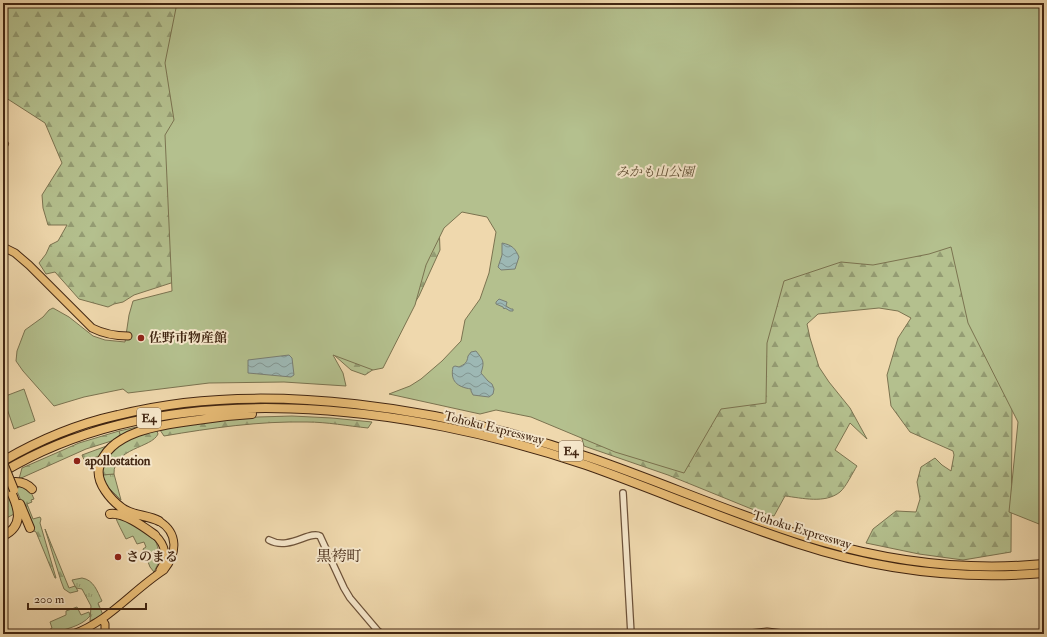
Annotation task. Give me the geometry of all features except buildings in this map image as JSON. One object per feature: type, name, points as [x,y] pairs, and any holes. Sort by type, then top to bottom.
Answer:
[{"type":"highway","name":"Tohoku Expressway","points":[[3,462],[43,440],[87,423],[147,408],[212,400],[249,399],[346,404],[398,410],[456,421],[542,442],[621,468],[720,507],[787,530],[861,551],[950,565],[996,566],[1044,564]]},
{"type":"highway","name":"Tohoku Expressway","points":[[3,472],[63,442],[104,428],[167,415],[212,410],[281,409],[345,413],[417,423],[511,443],[598,470],[751,528],[800,544],[858,560],[910,570],[957,574],[1010,575],[1044,573]]},
{"type":"highway","points":[[159,521],[124,510],[102,486],[98,475],[100,465],[112,447],[136,433],[170,423],[230,415],[304,410]]},
{"type":"highway","points":[[3,455],[63,427],[73,424],[87,423]]},
{"type":"highway","points":[[3,462],[18,508],[18,519],[12,531],[3,536]]},
{"type":"highway","points":[[3,472],[30,528]]},
{"type":"highway","points":[[3,484],[18,481],[28,485],[32,489]]},
{"type":"highway","points":[[110,514],[123,515],[155,535]]},
{"type":"main road","points":[[3,247],[30,265],[92,328],[102,333],[115,336],[128,336]]},
{"type":"main road","points":[[73,634],[102,619],[164,570],[174,553],[174,547],[172,534],[168,528],[159,521]]},
{"type":"main road","points":[[155,535],[165,550],[166,557],[158,574]]},
{"type":"main road","points":[[102,619],[106,629],[105,634]]},
{"type":"main road","points":[[748,634],[767,632],[785,634]]},
{"type":"street","points":[[623,493],[631,634]]},
{"type":"street","points":[[270,540],[288,543],[296,542],[315,534],[320,536],[350,598],[382,634]]},
{"type":"green space","name":"みかも山公園","points":[[3,3],[1015,3],[1011,552],[963,560],[919,554],[866,543],[873,529],[896,511],[916,512],[920,499],[917,482],[921,467],[935,458],[951,471],[954,455],[953,451],[910,432],[891,406],[887,375],[898,338],[911,318],[898,311],[879,308],[818,314],[807,324],[819,367],[850,408],[867,439],[850,423],[835,450],[857,466],[842,490],[834,496],[820,499],[806,499],[785,496],[774,516],[759,512],[668,475],[584,446],[521,222],[471,192],[439,224],[440,250],[419,296],[377,367],[365,375],[351,370],[326,348],[194,283],[171,283],[134,295],[123,302],[108,307],[79,299],[55,272],[46,274],[39,263],[46,254],[50,245],[58,241],[67,225],[48,225],[43,208],[42,195],[62,163],[45,123],[3,96]]},
{"type":"green space","name":"みかも山公園","points":[[170,3],[1044,3],[1044,526],[1009,512],[1018,422],[968,323],[951,247],[929,254],[873,265],[841,262],[784,281],[767,343],[766,403],[721,409],[684,473],[615,452],[531,417],[496,410],[480,414],[389,394],[410,386],[421,379],[442,361],[461,341],[465,320],[480,299],[489,273],[496,232],[487,217],[462,212],[444,228],[426,265],[415,305],[383,368],[373,370],[333,355],[343,373],[346,386],[284,382],[209,383],[128,393],[123,389],[84,397],[54,406],[16,361],[17,351],[25,330],[53,308],[69,317],[93,336],[105,340],[125,342],[129,315],[133,301],[172,291],[165,135],[174,120],[165,63],[176,8]]},
{"type":"green space","points":[[24,389],[35,421],[14,429],[3,397]]},
{"type":"green space","points":[[292,416],[372,422],[368,428],[315,422],[253,424],[164,436],[160,430],[157,431],[158,434],[154,439],[126,454],[120,459],[115,465],[114,474],[102,475],[104,459],[122,442],[154,430],[199,422]]},
{"type":"green space","points":[[177,419],[121,438],[119,431],[137,426]]},
{"type":"green space","points":[[119,431],[121,438],[86,449],[19,479],[22,468],[79,443]]},
{"type":"green space","points":[[112,444],[103,454],[85,462],[82,455]]},
{"type":"green space","points":[[114,474],[121,500],[106,485],[102,475]]},
{"type":"green space","points":[[19,483],[30,490],[34,499],[31,500],[32,502],[27,504],[33,519],[40,517],[41,519],[40,523],[56,578],[16,489],[14,514],[3,520],[3,488]]},
{"type":"green space","points":[[115,516],[136,525],[154,539],[160,560],[154,572],[150,567],[143,549],[146,547],[144,542],[137,544],[133,536],[126,539]]},
{"type":"green space","points":[[45,529],[69,588],[75,586],[78,591],[70,593],[64,589]]},
{"type":"green space","points":[[82,578],[86,579],[92,584],[97,590],[102,601],[98,603],[103,615],[90,621],[91,606],[82,589],[76,588],[72,580]]},
{"type":"green space","points":[[77,607],[81,615],[89,612],[90,616],[82,623],[51,634],[49,630],[52,628],[50,622],[66,615],[66,611]]},
{"type":"water","points":[[502,243],[511,246],[518,254],[519,257],[515,269],[501,270],[498,267],[502,255]]},
{"type":"water","points":[[499,299],[507,302],[506,306],[513,309],[513,311],[504,309],[496,304]]},
{"type":"water","points":[[476,351],[483,361],[481,373],[492,384],[494,389],[493,394],[489,397],[473,395],[471,389],[458,385],[454,380],[452,372],[453,367],[459,367],[464,364],[471,352]]},
{"type":"water","points":[[289,355],[292,358],[294,375],[291,377],[248,373],[248,360]]},
{"type":"place","name":"佐野市物産館","points":[[141,338]]},
{"type":"place","name":"apollostation","points":[[77,461]]},
{"type":"place","name":"さのまる","points":[[118,557]]},
{"type":"district","name":"黒袴町","points":[[339,556]]}]
